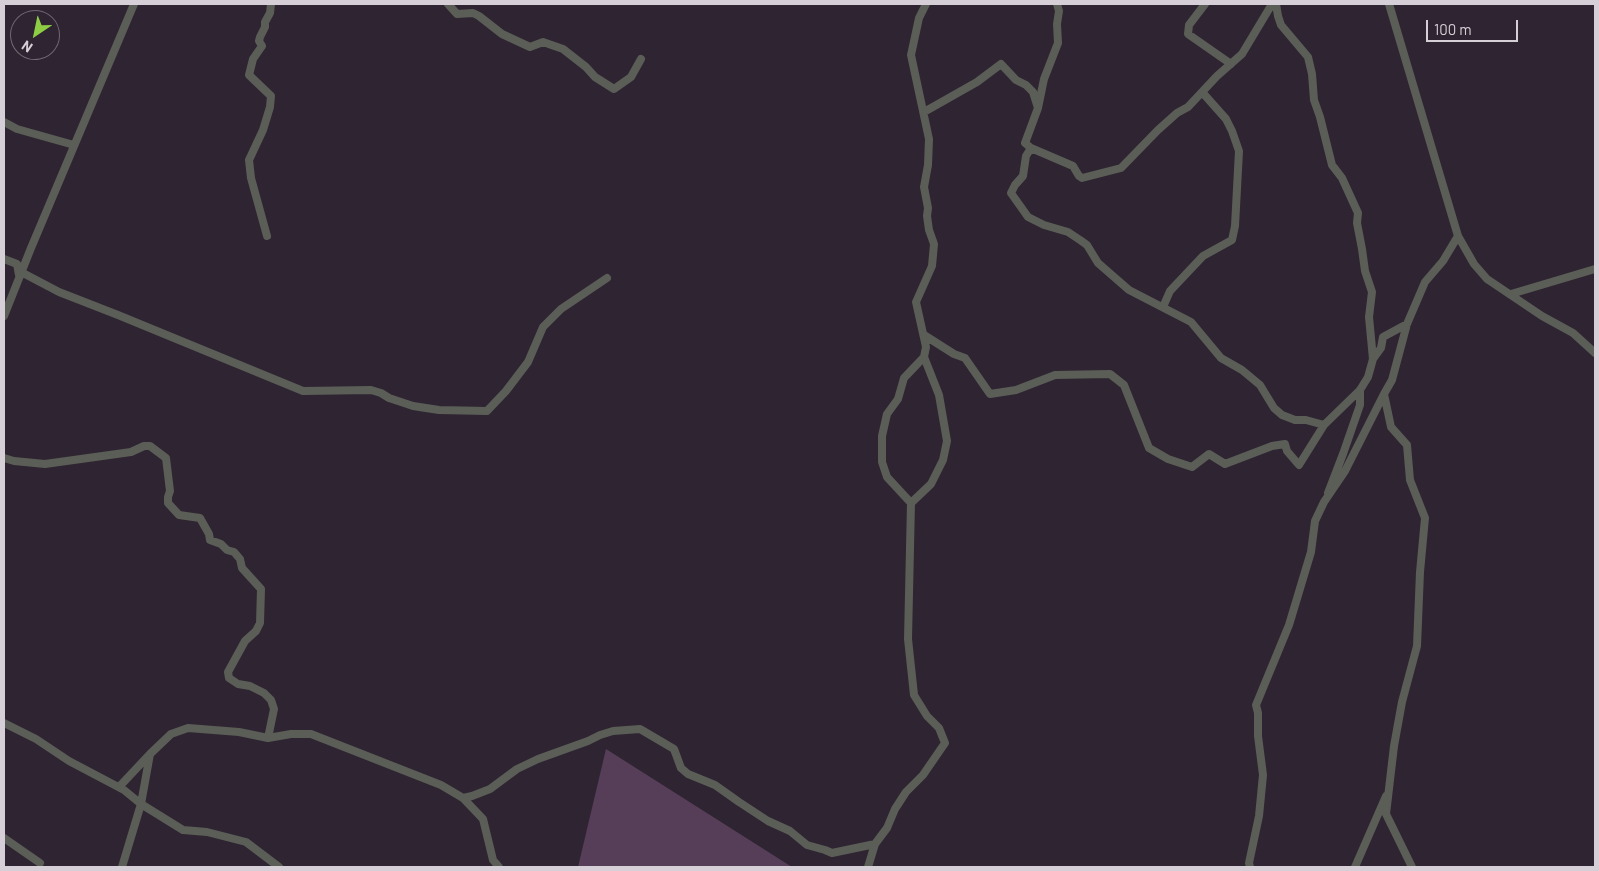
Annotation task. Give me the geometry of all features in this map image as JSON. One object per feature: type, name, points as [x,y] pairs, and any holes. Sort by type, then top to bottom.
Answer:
[{"type":"street","points":[[4,316],[74,144],[134,4]]},
{"type":"street","points":[[267,236],[251,178],[249,160],[270,107],[271,96],[249,75],[253,59],[262,46],[259,41],[270,13],[271,4]]},
{"type":"street","points":[[448,4],[457,14],[473,13],[502,34],[530,47],[543,42],[563,49],[594,77],[614,89],[631,77],[641,59]]},
{"type":"street","points":[[868,867],[875,844],[887,828],[895,809],[906,792],[923,775],[945,743],[939,728],[927,716],[914,695],[908,639],[911,503],[886,477],[882,462],[882,436],[887,414],[898,399],[904,378],[924,357],[926,347],[916,302],[932,266],[934,244],[929,230],[928,208],[924,187],[928,165],[929,139],[911,55],[919,18],[926,4]]},
{"type":"street","points":[[1057,4],[1059,11],[1057,24],[1058,43],[1044,78],[1038,108],[1025,143],[1031,148],[1073,166],[1082,178],[1121,168],[1158,130],[1177,113],[1188,107],[1242,54],[1274,4]]},
{"type":"street","points":[[1205,4],[1188,25],[1188,34],[1231,64]]},
{"type":"street","points":[[1274,4],[1282,25],[1308,57],[1312,74],[1314,100],[1332,165],[1342,178],[1358,213],[1357,223],[1365,272],[1372,292],[1369,324],[1373,360]]},
{"type":"street","points":[[1389,4],[1458,236],[1474,264],[1488,279],[1542,316],[1573,333],[1595,353]]},
{"type":"street","points":[[924,112],[977,82],[1001,64],[1016,80],[1026,85],[1033,92],[1038,108]]},
{"type":"street","points":[[1163,307],[1170,291],[1203,256],[1232,240],[1235,226],[1239,150],[1226,119],[1202,92]]},
{"type":"street","points":[[4,122],[17,129],[74,144]]},
{"type":"street","points":[[1031,148],[1026,156],[1023,176],[1011,193],[1028,217],[1044,225],[1068,232],[1087,245],[1098,263],[1129,290],[1191,322],[1221,358],[1242,370],[1260,385],[1274,408],[1282,415],[1295,420],[1306,420],[1324,424]]},
{"type":"street","points":[[1324,502],[1345,471],[1392,380],[1407,324],[1425,282],[1443,261],[1458,236]]},
{"type":"street","points":[[4,258],[17,264],[20,274],[59,292],[118,314],[302,390],[371,390],[381,392],[389,398],[413,406],[439,410],[487,412],[528,362],[542,327],[561,309],[607,278]]},
{"type":"street","points":[[1511,294],[1525,288],[1595,269]]},
{"type":"street","points":[[1369,324],[1383,337]]},
{"type":"street","points":[[1383,337],[1407,324]]},
{"type":"street","points":[[924,335],[954,354],[965,358],[990,394],[1016,390],[1056,375],[1110,374],[1124,385],[1149,448],[1192,467],[1209,454],[1225,464],[1272,446],[1285,444],[1287,451],[1299,465],[1324,424],[1360,390],[1368,377],[1373,360],[1382,348],[1383,337]]},
{"type":"street","points":[[911,503],[931,484],[943,460],[947,441],[939,395],[924,357]]},
{"type":"street","points":[[1250,867],[1259,816],[1263,775],[1256,705],[1289,625],[1311,552],[1315,521],[1343,454],[1360,405],[1360,390]]},
{"type":"street","points":[[1384,394],[1391,427],[1407,445],[1410,480],[1425,518],[1420,572],[1417,646],[1402,702],[1388,789],[1386,814],[1412,867]]},
{"type":"street","points":[[4,458],[14,461],[45,464],[131,452],[144,446],[150,446],[166,458],[170,491],[168,503],[179,514],[200,518],[209,534],[210,540],[234,552],[240,559],[242,568],[261,589],[260,623],[256,631],[245,641],[228,672],[229,678],[238,684],[250,686],[264,693],[271,700],[274,709],[268,738]]},
{"type":"street","points":[[4,723],[36,739],[69,761],[119,787],[141,804],[183,830],[206,832],[246,842],[279,867]]},
{"type":"street","points":[[119,787],[172,734],[188,728],[239,732],[268,738],[292,734],[311,734],[441,785],[463,798],[483,820],[493,860],[499,867]]},
{"type":"street","points":[[463,798],[490,789],[517,769],[538,758],[588,742],[600,735],[614,731],[640,729],[674,749],[681,768],[688,774],[715,785],[761,816],[790,831],[807,845],[832,853],[875,844]]},
{"type":"street","points":[[122,867],[141,804],[150,754]]},
{"type":"street","points":[[1355,867],[1388,789]]},
{"type":"street","points":[[4,838],[41,866]]},
{"type":"shaded area","points":[[606,749],[792,867],[578,867]]}]
